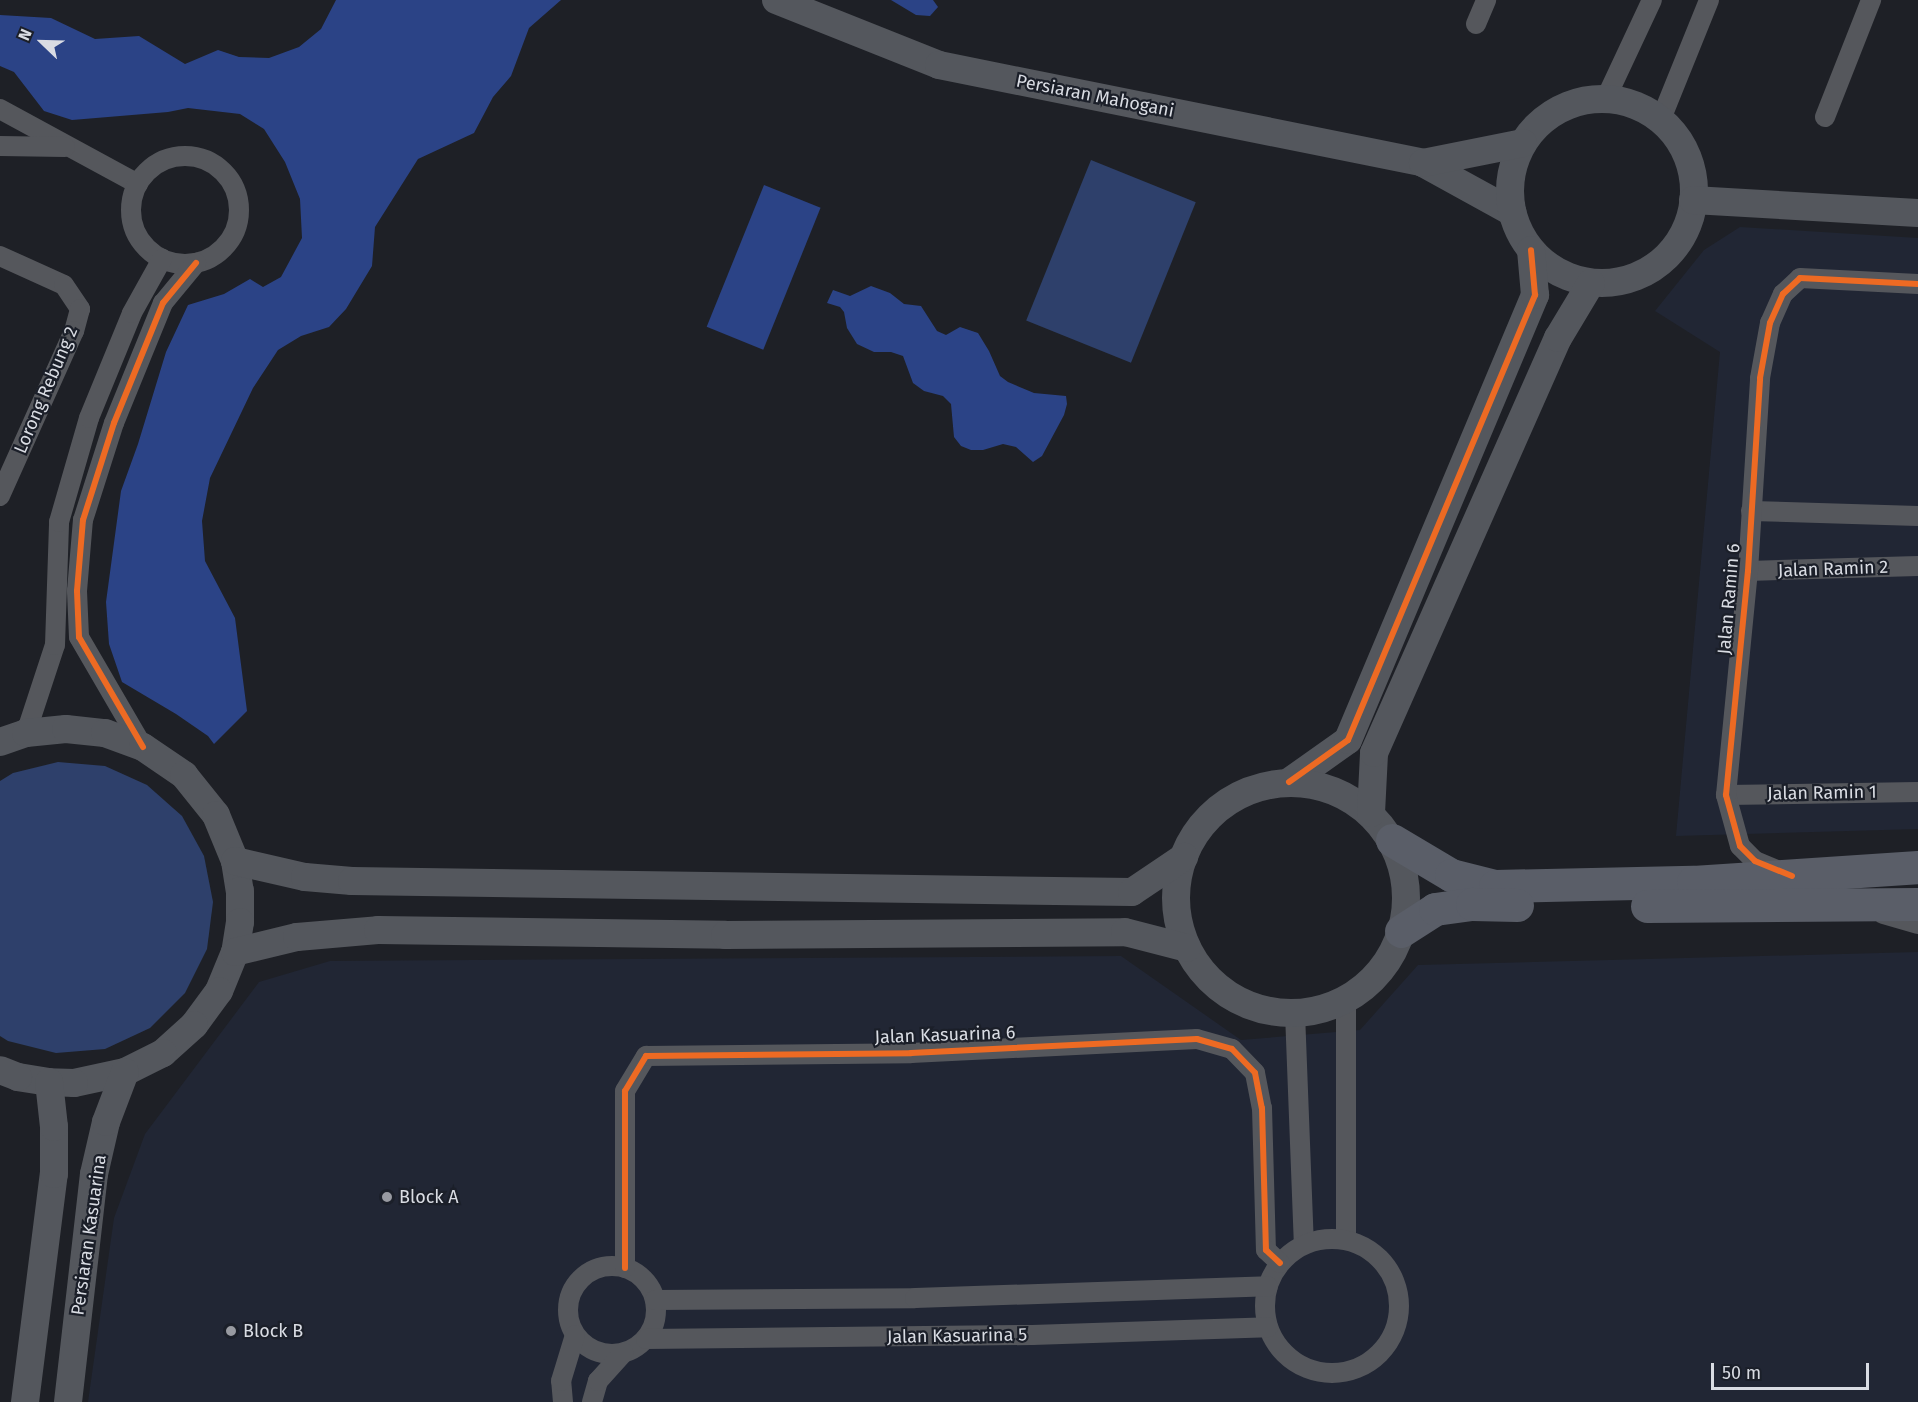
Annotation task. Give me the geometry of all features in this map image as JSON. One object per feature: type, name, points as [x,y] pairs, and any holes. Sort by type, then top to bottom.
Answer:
[{"type":"highway","points":[[1392,840],[1451,875],[1495,886],[1693,882],[1918,867]]},
{"type":"highway","points":[[1401,931],[1436,909],[1472,904],[1918,904]]},
{"type":"main road","name":"Persiaran Mahogani","points":[[776,0],[939,65],[1423,163]]},
{"type":"main road","points":[[1606,98],[1635,104],[1661,119],[1676,135],[1687,155],[1693,177],[1694,200],[1686,228],[1670,253],[1647,271],[1620,281],[1591,283],[1568,277],[1548,266],[1531,250],[1519,232],[1512,212],[1510,189],[1514,165],[1523,143],[1535,127],[1568,105],[1606,98]]},
{"type":"main road","points":[[1423,163],[1523,143]]},
{"type":"main road","points":[[1423,163],[1512,212]]},
{"type":"main road","points":[[1694,200],[1918,213]]},
{"type":"main road","points":[[1289,782],[1348,740],[1535,295],[1531,250]]},
{"type":"main road","points":[[1371,813],[1374,753],[1558,338],[1591,283]]},
{"type":"main road","points":[[0,1070],[18,1077],[48,1082],[100,1079],[125,1072],[163,1053],[194,1025],[219,991],[235,952],[240,922],[240,891],[235,861],[216,814],[184,775],[143,747],[96,732],[66,729],[13,738]]},
{"type":"main road","points":[[1289,782],[1318,785],[1347,796],[1371,813],[1392,840],[1403,869],[1407,900],[1401,931],[1389,959],[1376,974],[1346,1000],[1321,1010],[1295,1014],[1262,1010],[1231,997],[1206,976],[1188,948],[1178,919],[1176,888],[1184,857],[1196,833],[1214,812],[1245,793],[1262,786],[1289,782]]},
{"type":"main road","points":[[235,861],[305,877],[352,881],[1132,892],[1184,857]]},
{"type":"main road","points":[[235,952],[297,938],[378,930],[725,936],[1125,932],[1188,948]]},
{"type":"main road","name":"Persiaran Kasuarina","points":[[68,1402],[94,1174],[106,1122],[125,1072]]},
{"type":"main road","points":[[25,1402],[54,1174],[54,1127],[48,1082]]},
{"type":"street","points":[[1476,24],[1486,0]]},
{"type":"street","points":[[1606,98],[1652,0]]},
{"type":"street","points":[[1661,119],[1709,0]]},
{"type":"street","points":[[1825,117],[1870,0]]},
{"type":"street","points":[[0,109],[65,147],[138,184]]},
{"type":"street","points":[[0,146],[65,147]]},
{"type":"street","points":[[183,155],[201,157],[217,165],[230,179],[237,195],[239,214],[235,231],[226,245],[212,257],[196,263],[179,264],[162,259],[148,249],[137,236],[132,219],[132,201],[138,184],[149,169],[165,159],[183,155]]},
{"type":"street","name":"Lorong Rebung 2","points":[[0,256],[64,285],[80,309],[74,331],[0,496]]},
{"type":"street","points":[[13,738],[55,645],[59,522],[89,418],[132,313],[162,259]]},
{"type":"street","points":[[143,747],[79,637],[77,591],[83,520],[114,423],[163,303],[196,263]]},
{"type":"street","name":"Jalan Ramin 6","points":[[1792,876],[1755,861],[1740,846],[1726,795],[1749,572],[1760,378],[1770,323],[1783,294],[1800,278],[1918,284]]},
{"type":"street","points":[[1751,511],[1918,516]]},
{"type":"street","name":"Jalan Ramin 2","points":[[1749,572],[1918,566]]},
{"type":"street","name":"Jalan Ramin 1","points":[[1726,795],[1918,792]]},
{"type":"street","points":[[1853,905],[1918,924]]},
{"type":"street","points":[[1346,1000],[1347,1239]]},
{"type":"street","points":[[1295,1014],[1304,1244]]},
{"type":"street","name":"Jalan Kasuarina 6","points":[[625,1268],[625,1091],[646,1056],[911,1053],[1197,1039],[1233,1049],[1255,1073],[1262,1108],[1266,1250],[1280,1263]]},
{"type":"street","points":[[1325,1238],[1347,1239],[1373,1252],[1392,1275],[1398,1291],[1400,1309],[1396,1326],[1381,1352],[1355,1369],[1324,1373],[1310,1370],[1284,1353],[1268,1327],[1264,1306],[1268,1286],[1280,1263],[1304,1244],[1325,1238]]},
{"type":"street","points":[[592,1402],[598,1381],[623,1353],[646,1339],[654,1320],[655,1300],[648,1286],[638,1275],[625,1268],[603,1267],[581,1279],[572,1291],[568,1306],[569,1321],[575,1335],[584,1345],[596,1352],[623,1353]]},
{"type":"street","points":[[655,1300],[915,1298],[1268,1286]]},
{"type":"street","name":"Jalan Kasuarina 5","points":[[646,1339],[1032,1335],[1268,1327]]},
{"type":"street","points":[[563,1402],[561,1381],[575,1335]]},
{"type":"shaded area","points":[[336,0],[561,0],[529,28],[511,76],[493,97],[474,133],[418,159],[375,227],[372,266],[346,309],[329,327],[301,336],[278,350],[253,388],[210,478],[202,521],[205,561],[235,618],[247,711],[214,744],[208,736],[176,714],[122,682],[109,644],[106,602],[121,491],[166,352],[188,305],[224,294],[250,279],[263,287],[281,277],[302,238],[300,199],[285,162],[264,129],[240,114],[188,108],[168,112],[72,120],[44,111],[14,72],[0,66],[0,15],[51,18],[95,39],[139,36],[185,64],[218,50],[239,57],[269,58],[299,47],[321,29]]},
{"type":"shaded area","points":[[891,0],[933,0],[938,7],[930,16],[916,15]]},
{"type":"shaded area","points":[[1091,160],[1196,202],[1131,363],[1026,320]]},
{"type":"shaded area","points":[[764,185],[821,208],[763,350],[707,327]]},
{"type":"shaded area","points":[[1740,227],[1918,238],[1918,829],[1676,836],[1720,352],[1655,311],[1704,250]]},
{"type":"shaded area","points":[[871,286],[890,293],[904,304],[921,306],[937,331],[946,335],[960,327],[978,333],[1000,376],[1008,382],[1034,393],[1066,396],[1067,404],[1064,415],[1042,456],[1033,462],[1016,447],[1003,444],[983,450],[971,450],[961,446],[954,437],[951,404],[943,396],[924,391],[913,383],[903,356],[891,352],[874,352],[857,344],[847,328],[844,312],[840,307],[827,303],[833,290],[850,296]]},
{"type":"shaded area","points":[[58,762],[105,766],[147,785],[182,816],[204,856],[213,902],[207,949],[185,993],[150,1028],[105,1049],[56,1053],[8,1041],[0,1036],[0,781],[13,773]]},
{"type":"shaded area","points":[[1918,952],[1918,1402],[88,1402],[114,1218],[145,1134],[259,982],[330,961],[1121,956],[1241,1040],[1360,1030],[1418,965]]},
{"type":"cycle path","points":[[1289,782],[1348,740],[1535,295],[1531,250]]},
{"type":"cycle path","points":[[143,747],[79,637],[77,591],[83,520],[114,423],[163,303],[196,263]]},
{"type":"cycle path","points":[[1792,876],[1755,861],[1740,846],[1726,795],[1748,571],[1760,378],[1770,323],[1783,294],[1800,278],[1918,284]]},
{"type":"cycle path","points":[[625,1268],[625,1091],[646,1056],[911,1053],[1197,1039],[1232,1049],[1255,1073],[1262,1108],[1266,1250],[1280,1263]]},
{"type":"place","name":"Block A","points":[[387,1197]]},
{"type":"place","name":"Block B","points":[[231,1331]]}]
